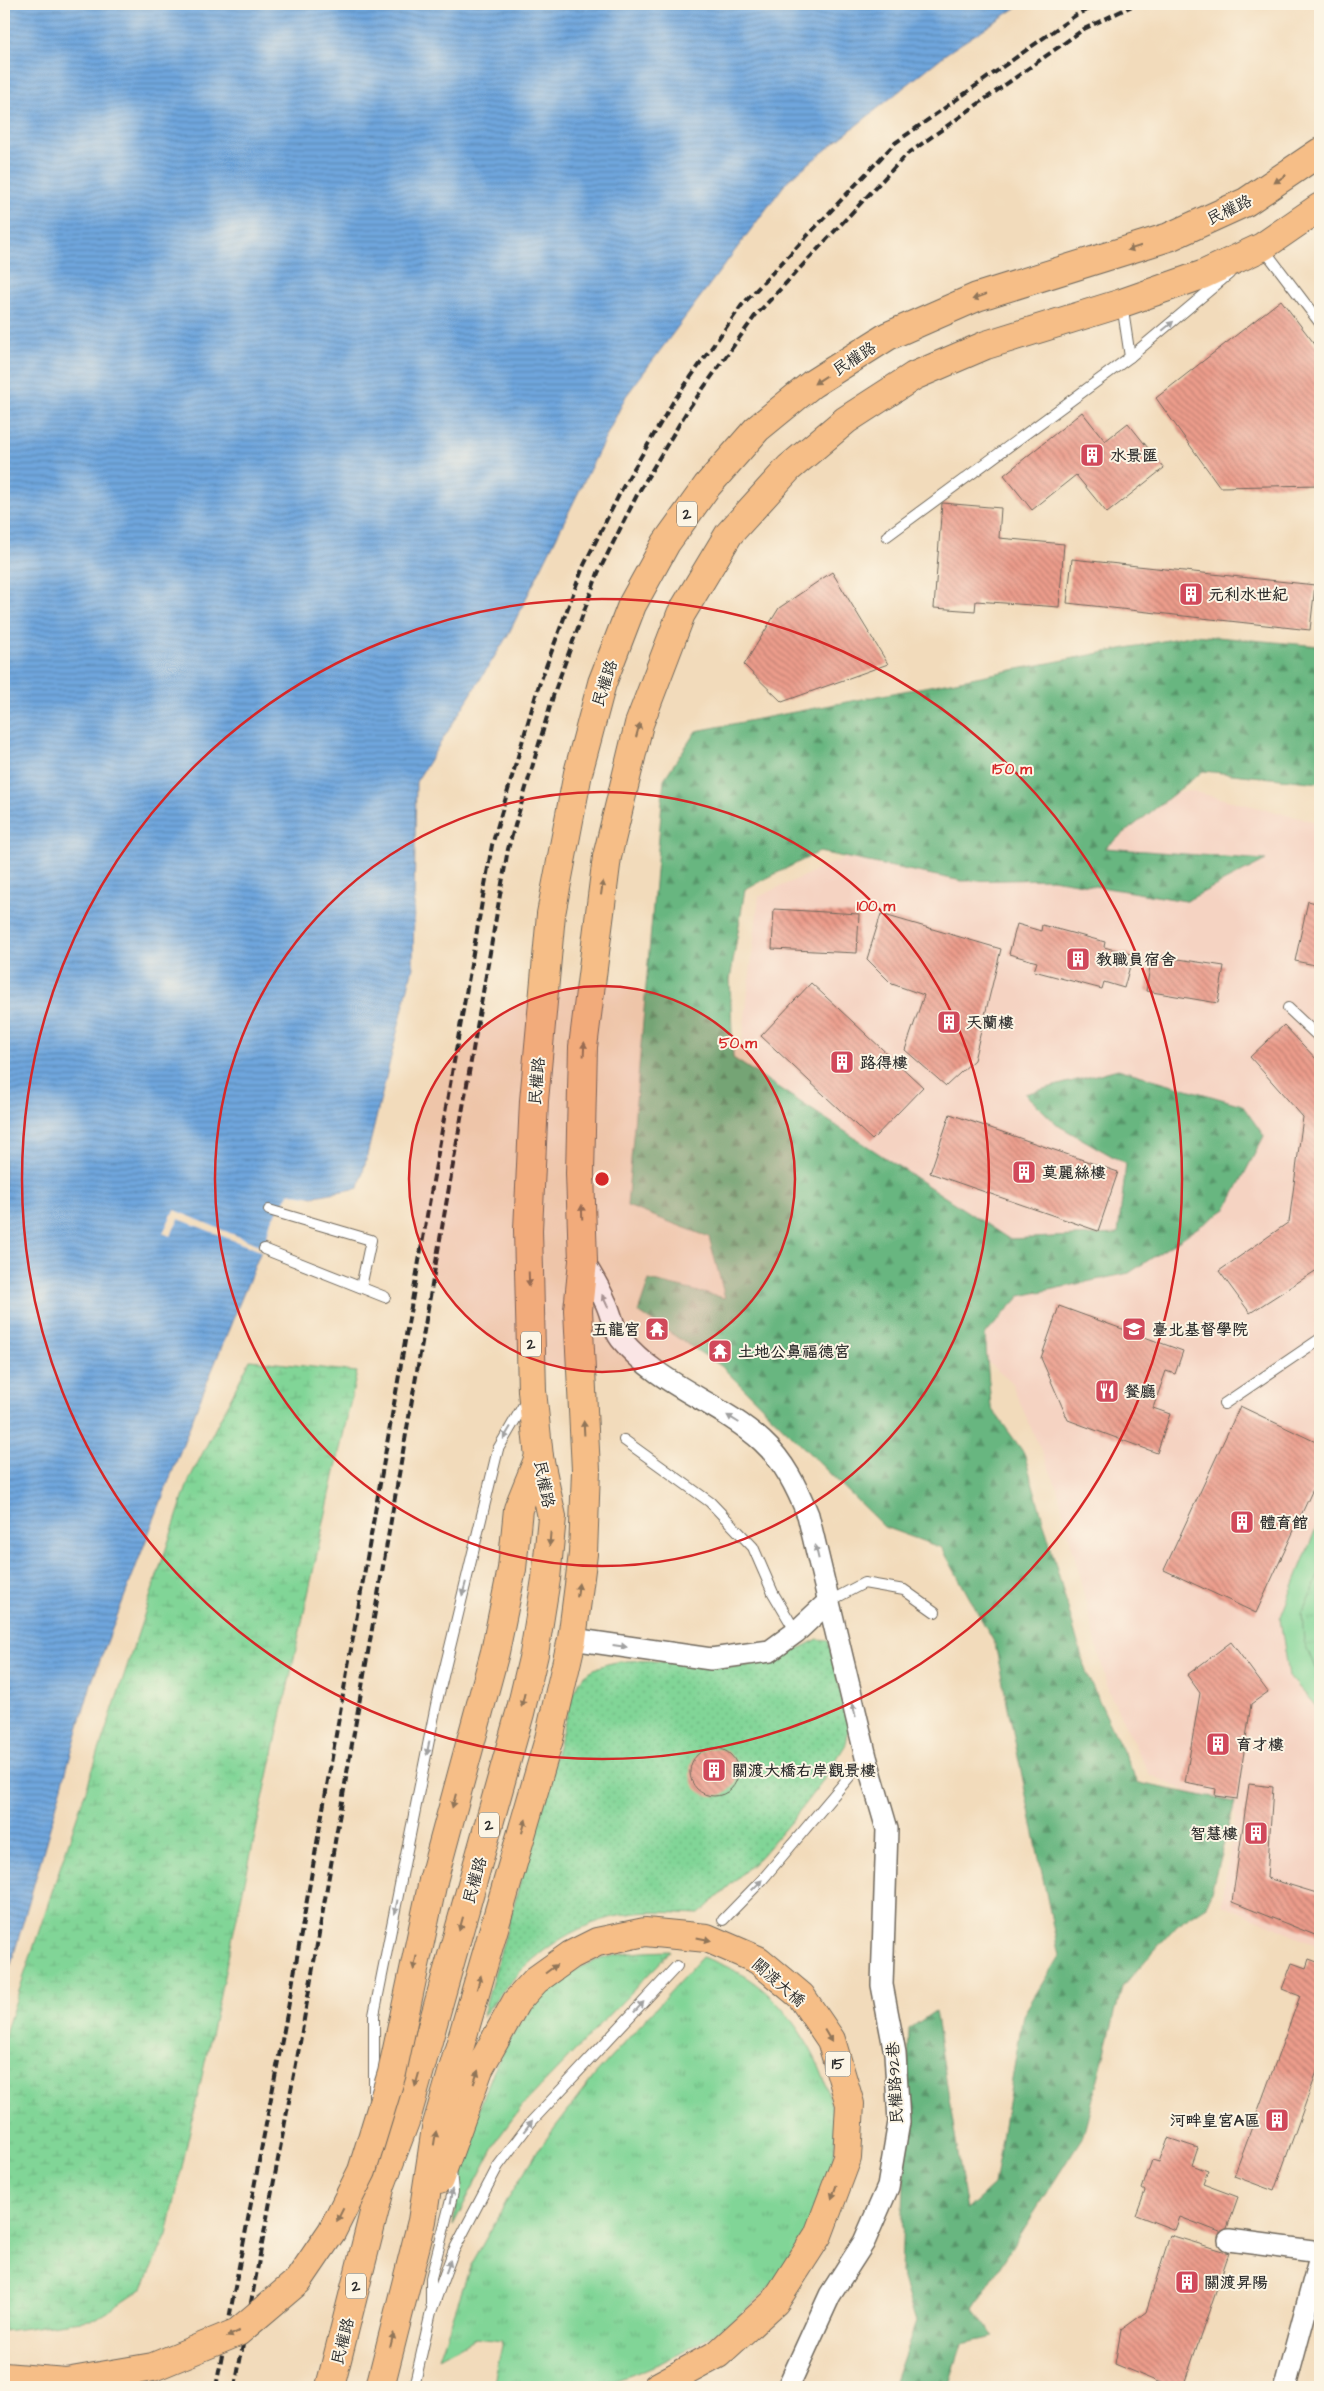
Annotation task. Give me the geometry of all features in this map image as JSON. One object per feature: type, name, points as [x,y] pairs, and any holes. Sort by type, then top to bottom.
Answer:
[{"type":"main road","name":"民權路","points":[[330,2387],[378,2169],[410,2106],[520,1714],[534,1654],[546,1580],[552,1517],[539,1457],[532,1391],[528,1230],[534,1101],[551,914],[578,772],[602,683],[632,604],[666,543],[707,486],[757,429],[812,384],[888,336],[977,297],[1169,237],[1246,202],[1320,152]]},
{"type":"main road","name":"民權路","points":[[380,2387],[422,2221],[436,2128],[549,1739],[572,1639],[583,1554],[586,1470],[578,1310],[583,1261],[580,1174],[584,1047],[607,857],[639,724],[681,614],[730,534],[788,468],[846,420],[914,376],[986,346],[1122,303],[1202,275],[1262,247],[1320,207]]},
{"type":"main road","points":[[4,2377],[66,2382],[153,2367],[238,2332],[298,2281],[332,2231],[362,2171],[392,2073],[433,1881],[495,1652],[512,1568],[518,1509],[539,1457]]},
{"type":"main road","name":"關渡大橋","points":[[422,2221],[449,2157],[479,2069],[516,2002],[536,1980],[571,1954],[597,1942],[646,1932],[708,1938],[758,1960],[801,1996],[831,2040],[850,2104],[847,2158],[818,2235],[775,2302],[718,2354],[657,2387]]},
{"type":"street","name":"民權路","points":[[583,1261],[606,1301],[620,1338],[648,1366],[742,1425],[764,1442],[782,1464],[797,1488],[808,1514],[866,1758]]},
{"type":"street","points":[[572,1639],[711,1659],[770,1650],[796,1632],[828,1602]]},
{"type":"street","name":"民權路92巷","points":[[788,2387],[830,2295],[864,2242],[888,2188],[899,2122],[895,2053],[882,1985],[887,1829],[866,1758]]},
{"type":"street","points":[[1229,2240],[1320,2252]]},
{"type":"street","points":[[1286,2387],[1320,2257]]},
{"type":"lane","points":[[887,536],[1130,357],[1262,247],[1320,323]]},
{"type":"lane","points":[[1122,303],[1130,357]]},
{"type":"lane","points":[[1288,1008],[1320,1038]]},
{"type":"lane","points":[[269,1210],[372,1240],[361,1287]]},
{"type":"lane","points":[[264,1249],[385,1297]]},
{"type":"lane","points":[[1224,1404],[1320,1339]]},
{"type":"lane","points":[[378,2169],[374,2016],[434,1715],[498,1449],[532,1391]]},
{"type":"lane","points":[[624,1440],[710,1502],[753,1547],[773,1593],[796,1632]]},
{"type":"lane","points":[[828,1602],[864,1583],[904,1590],[935,1612]]},
{"type":"lane","points":[[723,1920],[769,1873],[866,1758]]},
{"type":"lane","points":[[414,2387],[431,2312],[453,2252],[498,2166],[531,2122],[677,1966]]},
{"type":"lane","points":[[431,2312],[431,2278],[452,2192],[449,2157]]},
{"type":"shaded area","name":"臺北基督學院","points":[[1191,791],[1320,823],[1320,1947],[1222,1904],[1235,1814],[1149,1774],[1108,1690],[1057,1487],[1011,1382],[885,1275],[793,1170],[742,1043],[759,896],[960,807]]},
{"type":"green space","points":[[1194,635],[1320,646],[1320,783],[1203,771],[1105,848],[1266,860],[1186,901],[1052,879],[962,881],[819,852],[745,889],[730,980],[733,1058],[1009,1239],[1118,1234],[1126,1164],[1059,1126],[1025,1094],[1118,1069],[1242,1105],[1264,1136],[1226,1209],[1129,1273],[1020,1296],[985,1335],[991,1407],[1024,1453],[1087,1675],[1138,1783],[1235,1802],[1207,1906],[1176,1926],[1122,1987],[1083,2136],[973,2309],[994,2337],[962,2344],[948,2387],[893,2387],[916,2322],[901,2273],[909,2029],[935,2011],[967,2210],[994,2185],[1023,2015],[1059,1956],[995,1644],[942,1548],[884,1527],[721,1366],[638,1312],[649,1280],[725,1298],[709,1237],[627,1206],[664,779],[696,731]]},
{"type":"green space","points":[[250,1360],[357,1372],[167,2235],[143,2288],[97,2319],[4,2331],[4,2036],[189,1480]]},
{"type":"green space","points":[[1320,1518],[1320,1572],[1302,1614],[1304,1641],[1315,1668],[1320,1673],[1320,1711],[1289,1676],[1280,1619]]},
{"type":"green space","points":[[1320,1572],[1320,1673],[1311,1661],[1303,1638],[1302,1615]]},
{"type":"green space","points":[[818,1639],[828,1640],[849,1727],[846,1744],[824,1779],[760,1857],[699,1914],[632,1913],[600,1921],[579,1929],[560,1940],[542,1952],[510,1982],[482,2018],[573,1693],[583,1677],[598,1667],[616,1662],[660,1661],[705,1666],[743,1666],[782,1656]]},
{"type":"green space","points":[[671,1951],[522,2106],[499,2137],[453,2225],[467,2151],[478,2112],[492,2074],[510,2039],[533,2007],[560,1981],[592,1962],[621,1954]]},
{"type":"green space","points":[[702,1957],[734,1970],[747,1978],[760,1987],[783,2009],[810,2048],[826,2084],[834,2123],[834,2158],[822,2202],[800,2246],[772,2284],[757,2300],[724,2327],[675,2356],[623,2378],[584,2388],[493,2387],[503,2341],[475,2338],[439,2358],[470,2267],[509,2197],[541,2146],[595,2075]]},
{"type":"water","points":[[4,4],[1022,4],[947,53],[788,180],[626,396],[508,635],[416,782],[413,967],[359,1188],[281,1202],[199,1402],[91,1684],[4,1989]]},
{"type":"pier","points":[[290,1193],[317,1198],[283,1204]]},
{"type":"pier","points":[[282,1205],[263,1252],[179,1219],[170,1236],[163,1233],[174,1210],[264,1247],[271,1220]]},
{"type":"building","points":[[1281,300],[1320,351],[1320,485],[1220,487],[1156,398]]},
{"type":"building","name":"水景匯","points":[[1082,412],[1105,441],[1128,423],[1164,468],[1107,513],[1076,475],[1032,510],[1004,475]]},
{"type":"building","points":[[942,503],[1001,508],[999,538],[1064,544],[1059,607],[976,601],[975,611],[934,608]]},
{"type":"building","name":"元利水世紀","points":[[1072,559],[1315,585],[1310,630],[1067,603]]},
{"type":"building","points":[[832,572],[888,664],[782,702],[744,665],[779,608]]},
{"type":"building","points":[[1308,901],[1320,904],[1320,966],[1295,961]]},
{"type":"building","points":[[774,909],[859,914],[857,953],[772,949]]},
{"type":"building","name":"天蘭樓","points":[[881,914],[1001,949],[974,1060],[946,1086],[905,1050],[924,995],[892,984],[867,959]]},
{"type":"building","name":"教職員宿舍","points":[[1017,924],[1041,931],[1042,925],[1105,942],[1104,947],[1133,955],[1124,988],[1104,982],[1102,989],[1034,971],[1037,962],[1009,954]]},
{"type":"building","name":"教職員宿舍","points":[[1152,955],[1224,966],[1218,1003],[1146,991]]},
{"type":"building","name":"路得樓","points":[[811,983],[923,1087],[872,1140],[761,1036]]},
{"type":"building","points":[[1284,1025],[1320,1063],[1320,1268],[1250,1313],[1219,1271],[1289,1222],[1303,1117],[1250,1057]]},
{"type":"building","name":"莫麗絲樓","points":[[950,1114],[1118,1172],[1098,1231],[930,1173]]},
{"type":"building","name":"餐廳","points":[[1059,1306],[1183,1351],[1175,1374],[1166,1371],[1153,1408],[1170,1414],[1157,1453],[1068,1420],[1041,1358]]},
{"type":"building","name":"體育館","points":[[1240,1406],[1320,1444],[1320,1474],[1256,1613],[1164,1570]]},
{"type":"building","name":"育才樓","points":[[1231,1642],[1268,1692],[1251,1704],[1237,1799],[1215,1796],[1216,1789],[1185,1783],[1200,1693],[1187,1675]]},
{"type":"building","name":"關渡大橋右岸觀景樓","points":[[714,1748],[723,1750],[731,1755],[736,1763],[738,1772],[736,1781],[731,1789],[723,1794],[714,1796],[705,1794],[697,1789],[692,1781],[690,1772],[692,1763],[697,1755],[705,1750]]},
{"type":"building","name":"智慧樓","points":[[1249,1784],[1273,1787],[1267,1878],[1320,1894],[1320,1937],[1232,1902]]},
{"type":"building","name":"河畔皇宮A區","points":[[1309,1959],[1320,1963],[1320,2063],[1274,2191],[1234,2176],[1300,1996],[1282,1989],[1292,1963],[1306,1968]]},
{"type":"building","name":"河畔皇宮A區","points":[[1168,2138],[1198,2148],[1192,2165],[1208,2171],[1203,2184],[1238,2197],[1225,2234],[1180,2217],[1175,2230],[1136,2215],[1145,2191],[1142,2189],[1152,2160],[1159,2162]]},
{"type":"building","name":"關渡昇陽","points":[[1170,2235],[1229,2253],[1183,2387],[1170,2387],[1115,2364],[1121,2330],[1146,2312]]},
{"type":"railway","points":[[216,2387],[287,2014],[492,845],[538,688],[583,567],[623,487],[673,402],[742,305],[895,143],[1076,15],[1099,4]]},
{"type":"railway","points":[[235,2387],[299,2048],[508,849],[554,693],[598,573],[637,495],[687,411],[755,316],[906,155],[1084,29],[1136,4]]},
{"type":"place","name":"水景匯","points":[[1092,455]]},
{"type":"place","name":"元利水世紀","points":[[1191,594]]},
{"type":"place","name":"教職員宿舍","points":[[1078,959]]},
{"type":"place","name":"天蘭樓","points":[[949,1022]]},
{"type":"place","name":"路得樓","points":[[842,1062]]},
{"type":"place","name":"莫麗絲樓","points":[[1024,1172]]},
{"type":"place","name":"五龍宮","points":[[657,1329]]},
{"type":"place","name":"臺北基督學院","points":[[1134,1329]]},
{"type":"place","name":"土地公鼻福德宮","points":[[720,1351]]},
{"type":"place","name":"餐廳","points":[[1107,1391]]},
{"type":"place","name":"體育館","points":[[1242,1522]]},
{"type":"place","name":"育才樓","points":[[1218,1744]]},
{"type":"place","name":"關渡大橋右岸觀景樓","points":[[714,1770]]},
{"type":"place","name":"智慧樓","points":[[1256,1833]]},
{"type":"place","name":"河畔皇宮A區","points":[[1277,2120]]},
{"type":"place","name":"關渡昇陽","points":[[1187,2282]]}]
